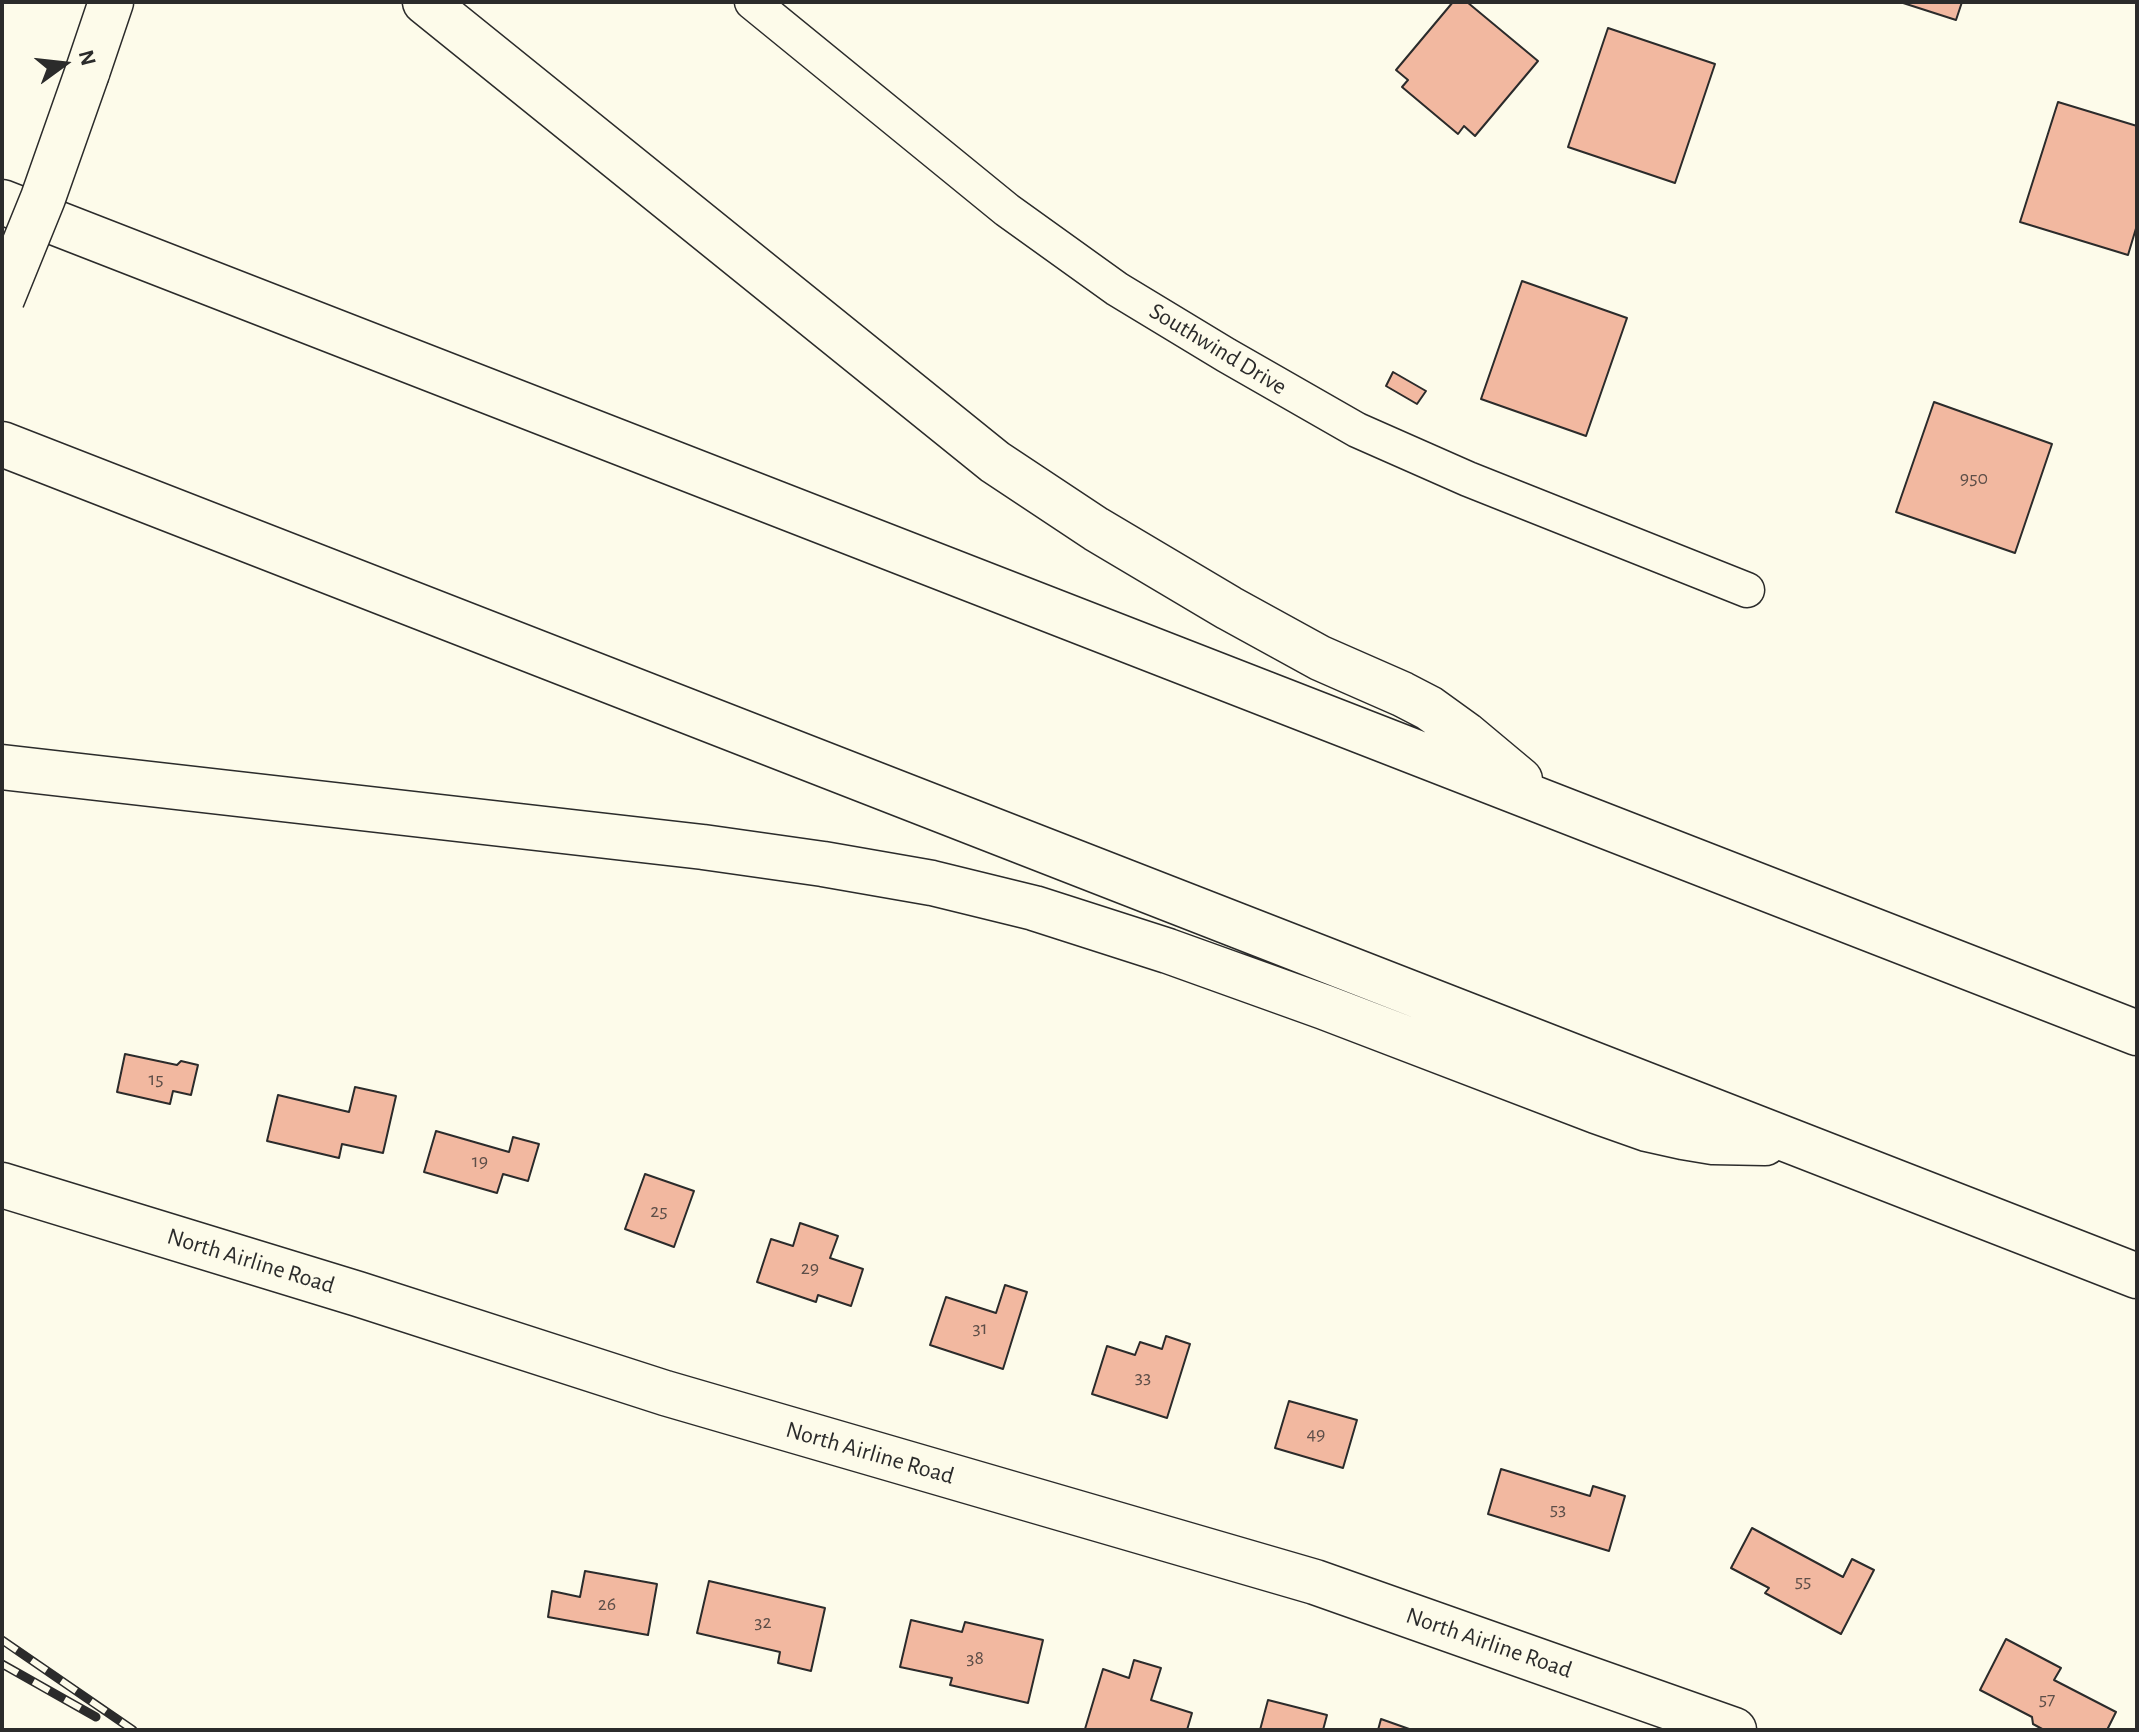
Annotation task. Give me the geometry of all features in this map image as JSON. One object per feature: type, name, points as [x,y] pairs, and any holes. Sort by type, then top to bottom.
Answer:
[{"type":"main road","points":[[2,299],[43,198],[111,2]]},
{"type":"main road","points":[[425,2],[995,462],[1096,529],[1216,601],[1320,658],[1429,708],[1549,804]]},
{"type":"main road","points":[[2,202],[2137,1033]]},
{"type":"main road","points":[[2,444],[2137,1276]]},
{"type":"main road","points":[[2,767],[703,847],[932,883],[1034,908],[1168,951],[1647,1129],[1713,1142],[1797,1143]]},
{"type":"main road","name":"North Airline Road","points":[[2,1185],[358,1294],[665,1393],[1315,1582],[1734,1730]]},
{"type":"street","name":"Southwind Drive","points":[[752,2],[1007,210],[1117,289],[1226,355],[1357,430],[1468,479],[1747,590]]},
{"type":"building","points":[[1453,2],[1467,2],[1538,61],[1475,136],[1464,126],[1458,134],[1402,87],[1408,80],[1396,70]]},
{"type":"building","points":[[1900,2],[1962,2],[1956,20]]},
{"type":"building","points":[[1608,28],[1715,64],[1675,183],[1568,147]]},
{"type":"building","points":[[2058,102],[2137,126],[2137,225],[2128,255],[2020,222]]},
{"type":"building","points":[[1522,281],[1627,318],[1586,436],[1481,399]]},
{"type":"building","points":[[1393,372],[1426,391],[1417,404],[1386,386]]},
{"type":"building","points":[[1934,402],[2052,444],[2015,553],[1896,512]]},
{"type":"building","points":[[125,1054],[177,1065],[181,1061],[198,1065],[191,1095],[173,1091],[170,1104],[117,1092]]},
{"type":"building","points":[[355,1087],[396,1096],[383,1153],[342,1144],[339,1158],[267,1141],[278,1095],[349,1112]]},
{"type":"building","points":[[436,1131],[509,1152],[513,1137],[539,1144],[528,1181],[503,1174],[497,1193],[424,1172]]},
{"type":"building","points":[[645,1174],[694,1191],[674,1247],[625,1229]]},
{"type":"building","points":[[800,1223],[838,1236],[830,1258],[863,1269],[851,1306],[818,1295],[816,1302],[757,1282],[771,1239],[793,1246]]},
{"type":"building","points":[[1005,1285],[1027,1292],[1003,1369],[930,1345],[946,1297],[996,1313]]},
{"type":"building","points":[[1166,1336],[1190,1344],[1167,1418],[1092,1394],[1107,1346],[1135,1355],[1140,1342],[1162,1349]]},
{"type":"building","points":[[1289,1401],[1357,1420],[1343,1468],[1275,1448]]},
{"type":"building","points":[[1501,1469],[1590,1496],[1593,1486],[1625,1496],[1609,1551],[1488,1514]]},
{"type":"building","points":[[1752,1528],[1843,1577],[1852,1559],[1874,1570],[1841,1634],[1765,1593],[1769,1588],[1731,1568]]},
{"type":"building","points":[[585,1571],[657,1584],[648,1635],[548,1617],[552,1591],[580,1597]]},
{"type":"building","points":[[709,1581],[825,1608],[811,1671],[778,1663],[780,1652],[697,1633]]},
{"type":"building","points":[[911,1620],[962,1632],[965,1622],[1043,1640],[1028,1703],[950,1685],[952,1678],[900,1667]]},
{"type":"building","points":[[2006,1639],[2061,1668],[2054,1680],[2116,1712],[2107,1730],[2044,1730],[2033,1724],[2032,1717],[1980,1690]]},
{"type":"building","points":[[1134,1660],[1161,1668],[1151,1700],[1192,1713],[1187,1730],[1085,1729],[1103,1669],[1129,1678]]},
{"type":"building","points":[[1268,1700],[1327,1715],[1323,1730],[1260,1730]]},
{"type":"building","points":[[1381,1719],[1412,1730],[1378,1730]]},
{"type":"railway","points":[[2,1640],[133,1730]]},
{"type":"railway","points":[[2,1664],[96,1717]]}]
